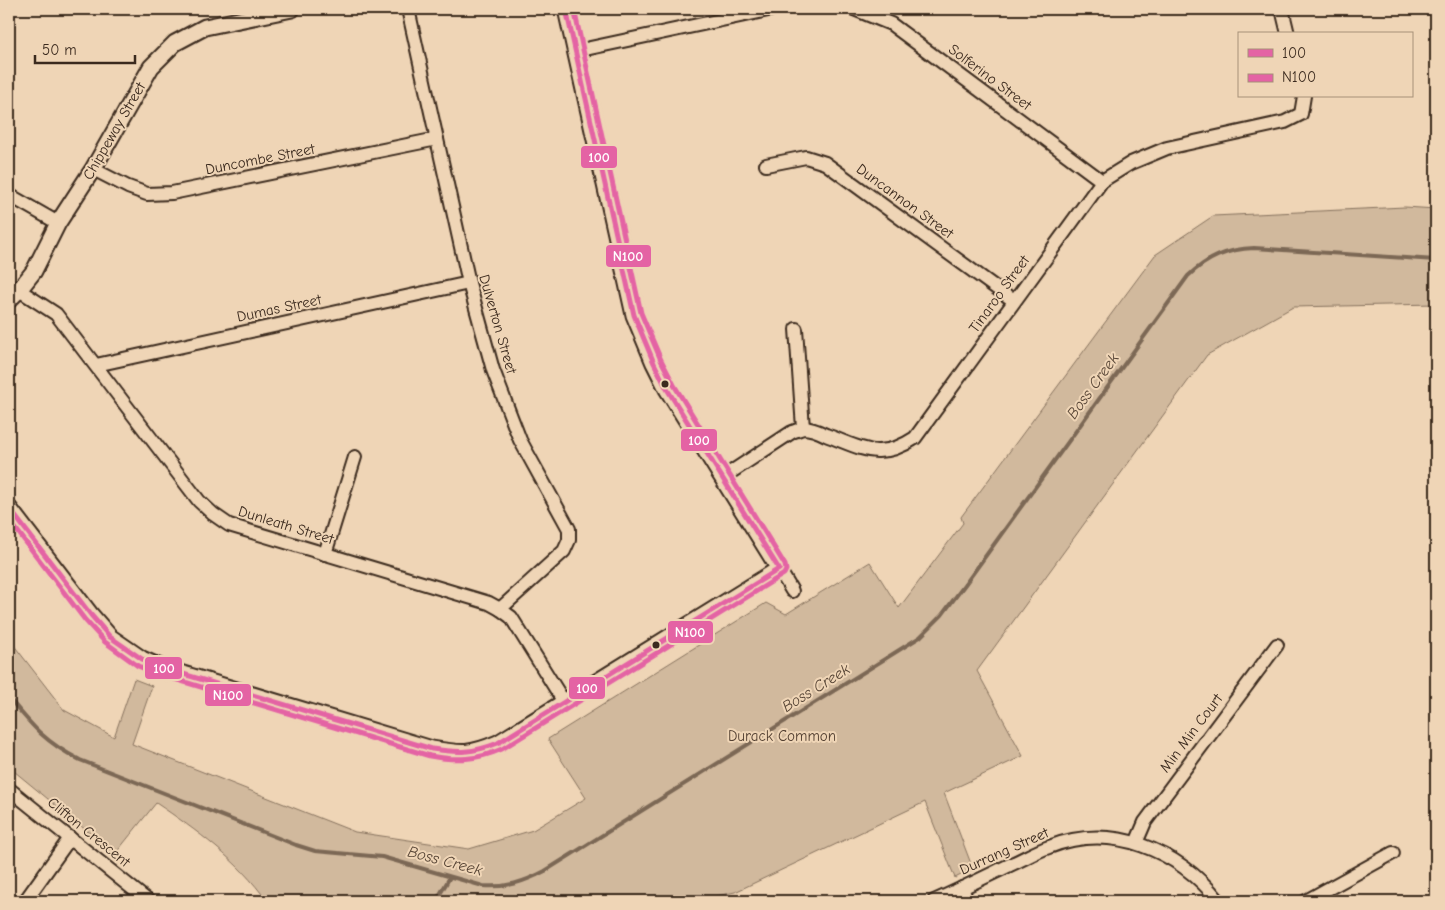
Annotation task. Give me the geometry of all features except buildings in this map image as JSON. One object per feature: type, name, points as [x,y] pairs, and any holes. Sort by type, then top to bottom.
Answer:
[{"type":"street","name":"Chippeway Street","points":[[14,295],[34,271],[58,223],[93,169],[151,68],[175,43],[205,27],[292,9]]},
{"type":"street","name":"Dulverton Street","points":[[408,9],[469,283],[493,370],[509,413],[533,464],[570,529],[569,540],[564,551],[500,609]]},
{"type":"street","points":[[566,9],[634,315],[667,389],[792,591]]},
{"type":"street","points":[[576,51],[728,14],[773,9]]},
{"type":"street","name":"Solferino Street","points":[[854,9],[892,24],[1102,181]]},
{"type":"street","points":[[1282,9],[1288,32]]},
{"type":"street","name":"Tinaroo Street","points":[[804,428],[869,451],[884,452],[900,448],[915,438],[1102,181],[1131,162],[1167,148],[1285,122],[1300,114],[1304,98]]},
{"type":"street","name":"Duncombe Street","points":[[93,169],[128,187],[147,194],[172,193],[437,139]]},
{"type":"street","name":"Duncannon Street","points":[[766,165],[806,157],[825,163],[1014,302]]},
{"type":"street","points":[[9,195],[58,223]]},
{"type":"street","name":"Dumas Street","points":[[96,365],[469,283]]},
{"type":"street","name":"Dunleath Street","points":[[14,295],[56,314],[199,501],[213,514],[229,525],[489,603],[510,617],[564,702]]},
{"type":"street","points":[[722,478],[792,432],[804,428],[796,330]]},
{"type":"street","points":[[325,554],[355,457]]},
{"type":"street","points":[[9,508],[91,615],[110,636],[142,659],[160,667],[423,746],[458,754],[478,752],[498,743],[778,569]]},
{"type":"street","name":"Min Min Court","points":[[1136,843],[1145,822],[1277,645]]},
{"type":"street","name":"Clifton Crescent","points":[[9,789],[148,901]]},
{"type":"street","points":[[25,901],[70,838]]},
{"type":"street","name":"Durrang Street","points":[[934,901],[1049,846],[1074,840],[1095,838],[1118,839],[1136,843],[1175,860],[1195,875],[1219,901]]},
{"type":"street","points":[[1306,901],[1393,853]]},
{"type":"street","points":[[962,888],[967,901]]},
{"type":"green space","name":"Durack Common","points":[[1405,207],[1436,209],[1436,304],[1293,307],[1207,355],[977,671],[1023,756],[944,793],[973,869],[955,878],[925,802],[735,892],[693,901],[267,901],[256,886],[216,847],[156,803],[115,854],[9,767],[9,639],[64,710],[114,737],[134,679],[152,686],[132,744],[355,832],[469,849],[533,830],[586,798],[548,739],[766,603],[786,614],[870,562],[899,608],[963,523],[961,517],[1155,255],[1213,216]]},
{"type":"waterway","name":"Boss Creek","points":[[9,698],[48,740],[80,760],[296,845],[315,851],[382,857],[483,886],[507,885],[522,881],[545,871],[920,637],[942,615],[966,583],[1188,276],[1210,259],[1235,250],[1254,248],[1436,260]]},
{"type":"waterway","points":[[436,901],[450,877]]},
{"type":"transit line","name":"100","points":[[566,9],[634,315],[667,389],[779,569]]},
{"type":"transit line","name":"N100","points":[[9,520],[85,620],[105,642],[138,666],[158,674],[430,756],[449,759],[475,757],[502,749],[784,574],[786,570],[785,565],[674,385],[641,313],[574,9]]},
{"type":"transit line","name":"100","points":[[9,508],[110,637],[142,659],[160,667],[432,749],[450,751],[481,749],[498,743],[779,569]]}]
